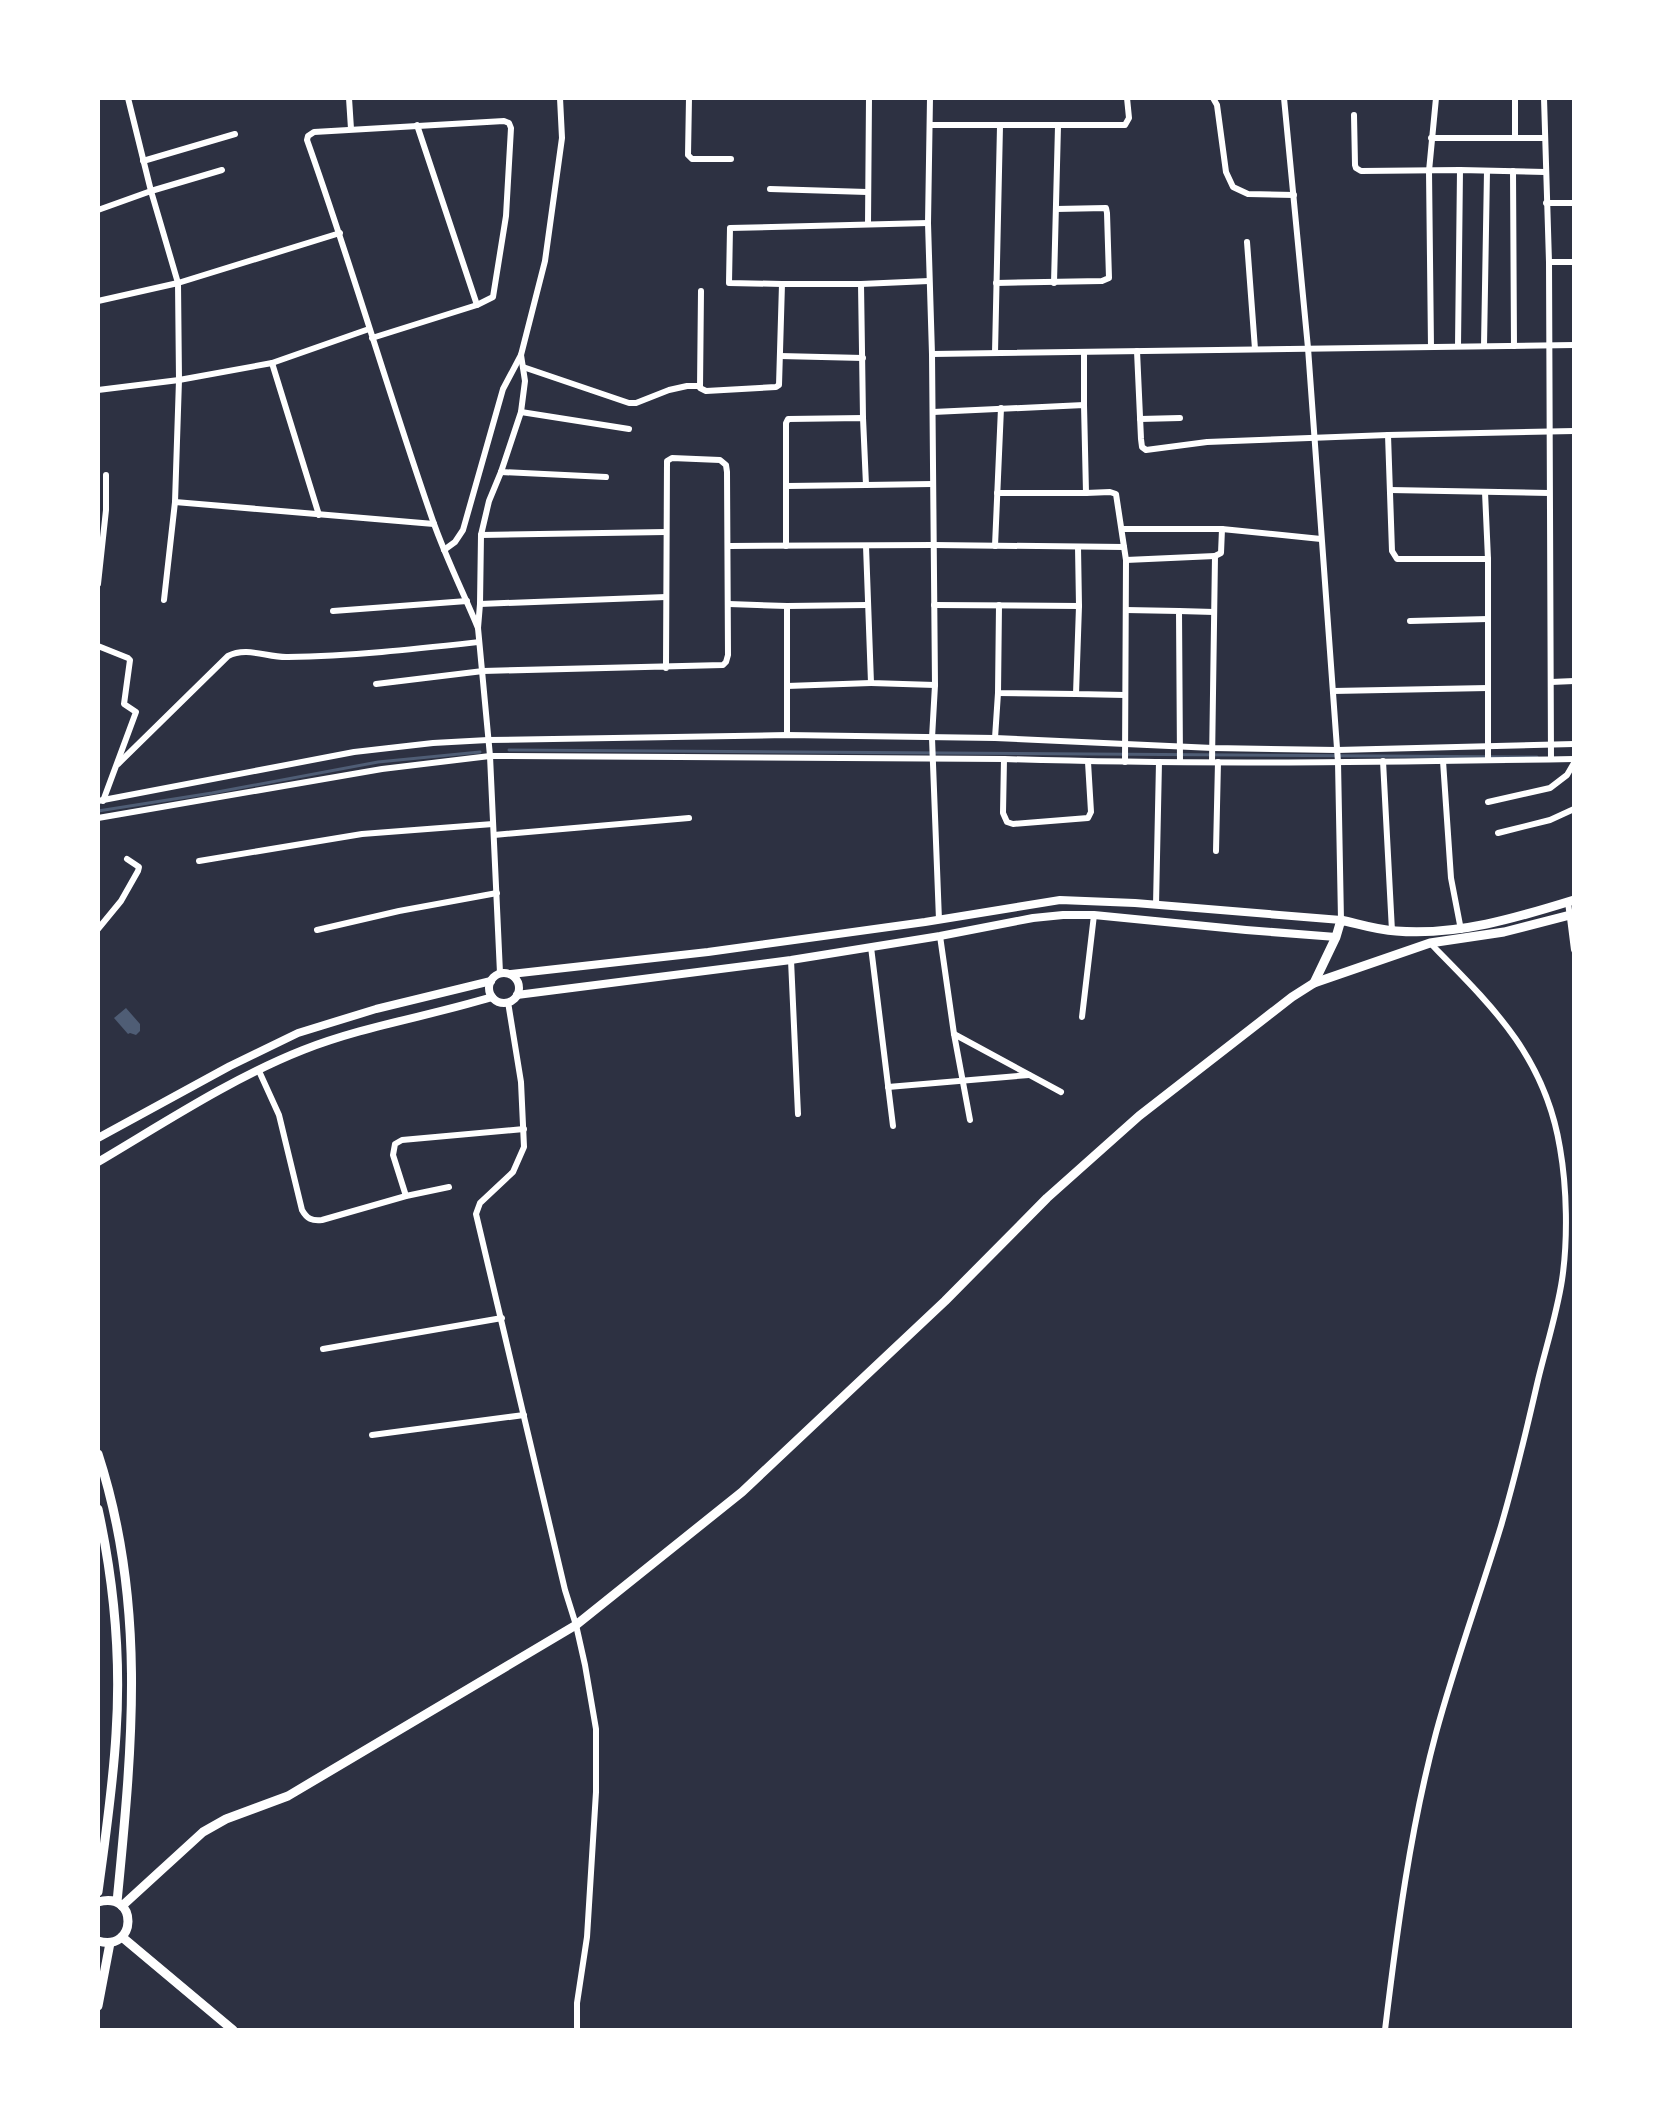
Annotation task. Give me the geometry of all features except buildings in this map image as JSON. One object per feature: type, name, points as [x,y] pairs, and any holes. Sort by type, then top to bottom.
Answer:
[{"type":"main road","points":[[119,1904],[203,1832],[226,1819],[288,1796],[576,1625],[742,1492],[945,1301],[1047,1198],[1139,1116],[1281,1005],[1314,983],[1429,938],[1571,901]]},
{"type":"main road","points":[[1314,983],[1341,920],[1429,938],[1478,937],[1573,914]]},
{"type":"main road","points":[[98,1454],[114,1507],[127,1583],[132,1731],[119,1904],[128,1918],[126,1931],[110,1943],[98,1941]]},
{"type":"main road","points":[[98,1509],[113,1608],[117,1679],[116,1732],[98,1892]]},
{"type":"main road","points":[[98,1902],[107,1900],[119,1904]]},
{"type":"main road","points":[[122,1937],[233,2030]]},
{"type":"main road","points":[[98,2006],[110,1943]]},
{"type":"street","points":[[128,98],[178,283],[175,502],[164,600]]},
{"type":"street","points":[[349,98],[351,129]]},
{"type":"street","points":[[444,550],[455,542],[463,530],[503,389],[521,355],[545,261],[552,218],[562,138],[560,98]]},
{"type":"street","points":[[689,98],[688,155],[692,159],[731,159]]},
{"type":"street","points":[[868,224],[869,98]]},
{"type":"street","points":[[930,98],[928,223],[935,685],[932,759],[939,920]]},
{"type":"street","points":[[931,125],[1125,125],[1129,118],[1127,98]]},
{"type":"street","points":[[1213,98],[1217,105],[1226,172],[1233,187],[1248,194],[1294,195]]},
{"type":"street","points":[[98,1138],[298,1033],[402,1002],[491,981],[500,973],[694,954],[1060,900],[1341,920],[1338,762],[1308,348],[1284,98]]},
{"type":"street","points":[[1431,347],[1429,171],[1436,98]]},
{"type":"street","points":[[1515,98],[1515,138]]},
{"type":"street","points":[[1544,98],[1549,262],[1551,752]]},
{"type":"street","points":[[1354,115],[1355,165],[1359,170],[1545,172]]},
{"type":"street","points":[[372,338],[477,305],[494,295],[506,216],[509,123],[314,132],[307,140],[340,233],[369,329],[372,338],[434,524],[478,628]]},
{"type":"street","points":[[417,125],[477,305]]},
{"type":"street","points":[[995,353],[1000,126]]},
{"type":"street","points":[[1054,283],[1058,126]]},
{"type":"street","points":[[143,161],[235,134]]},
{"type":"street","points":[[1431,138],[1545,138]]},
{"type":"street","points":[[98,210],[222,170]]},
{"type":"street","points":[[1458,346],[1460,170]]},
{"type":"street","points":[[1484,346],[1487,171]]},
{"type":"street","points":[[1513,171],[1514,346]]},
{"type":"street","points":[[770,189],[867,192]]},
{"type":"street","points":[[1546,203],[1574,203]]},
{"type":"street","points":[[996,283],[1102,281],[1109,278],[1106,208],[1056,209]]},
{"type":"street","points":[[928,223],[730,228],[729,283],[929,281]]},
{"type":"street","points":[[98,301],[178,283],[340,233]]},
{"type":"street","points":[[1247,242],[1255,349]]},
{"type":"street","points":[[1549,262],[1574,262]]},
{"type":"street","points":[[701,291],[702,391],[778,386],[782,284]]},
{"type":"street","points":[[861,284],[866,485]]},
{"type":"street","points":[[98,390],[179,380],[272,363],[369,329]]},
{"type":"street","points":[[932,354],[1574,345]]},
{"type":"street","points":[[1137,351],[1142,447],[1146,450],[1207,442],[1574,431]]},
{"type":"street","points":[[1084,352],[1086,493]]},
{"type":"street","points":[[500,973],[490,756],[478,628],[481,535],[489,501],[521,412],[525,381],[521,355]]},
{"type":"street","points":[[780,356],[863,358]]},
{"type":"street","points":[[272,363],[319,515]]},
{"type":"street","points":[[523,367],[629,403],[677,388],[700,386]]},
{"type":"street","points":[[933,412],[1084,405]]},
{"type":"street","points":[[995,546],[1001,408]]},
{"type":"street","points":[[521,412],[629,429]]},
{"type":"street","points":[[786,546],[788,419],[863,418]]},
{"type":"street","points":[[1140,419],[1180,418]]},
{"type":"street","points":[[1388,435],[1392,551],[1397,559],[1488,559]]},
{"type":"street","points":[[376,684],[483,671],[666,668],[717,666],[726,662],[729,604],[727,472],[726,465],[720,460],[672,458],[667,461],[666,668]]},
{"type":"street","points":[[501,472],[606,477]]},
{"type":"street","points":[[98,584],[106,510],[106,475]]},
{"type":"street","points":[[787,486],[932,484]]},
{"type":"street","points":[[1390,490],[1549,493]]},
{"type":"street","points":[[1485,492],[1488,760]]},
{"type":"street","points":[[997,493],[1116,494],[1126,560],[1125,762]]},
{"type":"street","points":[[175,502],[434,524]]},
{"type":"street","points":[[1123,529],[1222,529],[1321,539]]},
{"type":"street","points":[[1126,560],[1215,556],[1221,553],[1222,529]]},
{"type":"street","points":[[481,535],[666,532]]},
{"type":"street","points":[[729,546],[1124,547]]},
{"type":"street","points":[[866,546],[871,683]]},
{"type":"street","points":[[1076,694],[1078,547]]},
{"type":"street","points":[[1215,556],[1213,748],[1216,851]]},
{"type":"street","points":[[480,604],[666,597]]},
{"type":"street","points":[[333,611],[467,601]]},
{"type":"street","points":[[729,604],[867,605]]},
{"type":"street","points":[[934,605],[1079,606]]},
{"type":"street","points":[[995,738],[999,605]]},
{"type":"street","points":[[787,606],[787,735]]},
{"type":"street","points":[[1126,610],[1214,612]]},
{"type":"street","points":[[1179,611],[1180,762]]},
{"type":"street","points":[[1410,621],[1488,619]]},
{"type":"street","points":[[118,764],[228,656],[236,652],[276,657],[343,656],[479,642]]},
{"type":"street","points":[[98,646],[130,660],[124,704],[136,712],[101,801]]},
{"type":"street","points":[[1551,682],[1574,681]]},
{"type":"street","points":[[787,686],[871,683],[935,685]]},
{"type":"street","points":[[1333,691],[1488,688]]},
{"type":"street","points":[[998,693],[1125,695]]},
{"type":"street","points":[[101,801],[354,752],[488,740],[787,735],[995,738],[1337,751],[1488,749],[1551,752],[1574,761],[1567,775],[1550,788],[1488,802]]},
{"type":"street","points":[[98,818],[382,769],[490,756],[1088,762],[1443,761],[1488,760],[1551,752],[1574,744]]},
{"type":"street","points":[[1004,759],[1003,813],[1007,822],[1013,824],[1088,818],[1091,812],[1088,762]]},
{"type":"street","points":[[1383,761],[1392,931]]},
{"type":"street","points":[[1443,761],[1451,878],[1461,930]]},
{"type":"street","points":[[1156,905],[1159,762]]},
{"type":"street","points":[[215,778],[219,797]]},
{"type":"street","points":[[1498,833],[1550,820],[1574,809]]},
{"type":"street","points":[[494,835],[689,818]]},
{"type":"street","points":[[199,861],[362,834],[493,824]]},
{"type":"street","points":[[98,929],[121,901],[138,871],[139,867],[127,859]]},
{"type":"street","points":[[317,930],[497,893]]},
{"type":"street","points":[[1571,901],[1574,950]]},
{"type":"street","points":[[491,981],[492,997],[502,1003],[517,995],[791,960],[1033,918],[1094,915],[1336,937]]},
{"type":"street","points":[[1082,1017],[1094,915]]},
{"type":"street","points":[[940,936],[970,1120]]},
{"type":"street","points":[[1385,2030],[1400,1916],[1423,1787],[1439,1722],[1501,1525],[1533,1409],[1562,1280],[1566,1206],[1560,1146],[1546,1096],[1528,1055],[1494,1009],[1429,938]]},
{"type":"street","points":[[871,947],[893,1126]]},
{"type":"street","points":[[791,960],[798,1114]]},
{"type":"street","points":[[511,974],[518,983],[517,995]]},
{"type":"street","points":[[98,1162],[293,1054],[492,997]]},
{"type":"street","points":[[508,1002],[521,1082],[524,1147],[513,1172],[480,1203],[476,1214],[565,1590],[576,1625],[596,1729],[587,1937],[577,2003],[577,2030]]},
{"type":"street","points":[[954,1034],[1061,1092]]},
{"type":"street","points":[[259,1071],[279,1115],[305,1216],[310,1220],[322,1220],[449,1187]]},
{"type":"street","points":[[888,1087],[1029,1075]]},
{"type":"street","points":[[157,1105],[167,1122]]},
{"type":"street","points":[[406,1196],[393,1155],[395,1144],[402,1140],[524,1129]]},
{"type":"street","points":[[323,1349],[502,1318]]},
{"type":"street","points":[[372,1435],[524,1415]]},
{"type":"water","points":[[126,1008],[140,1024],[136,1035],[128,1034],[114,1018]]},
{"type":"waterway","points":[[509,750],[1537,757]]},
{"type":"waterway","points":[[98,811],[378,762],[480,752]]}]
